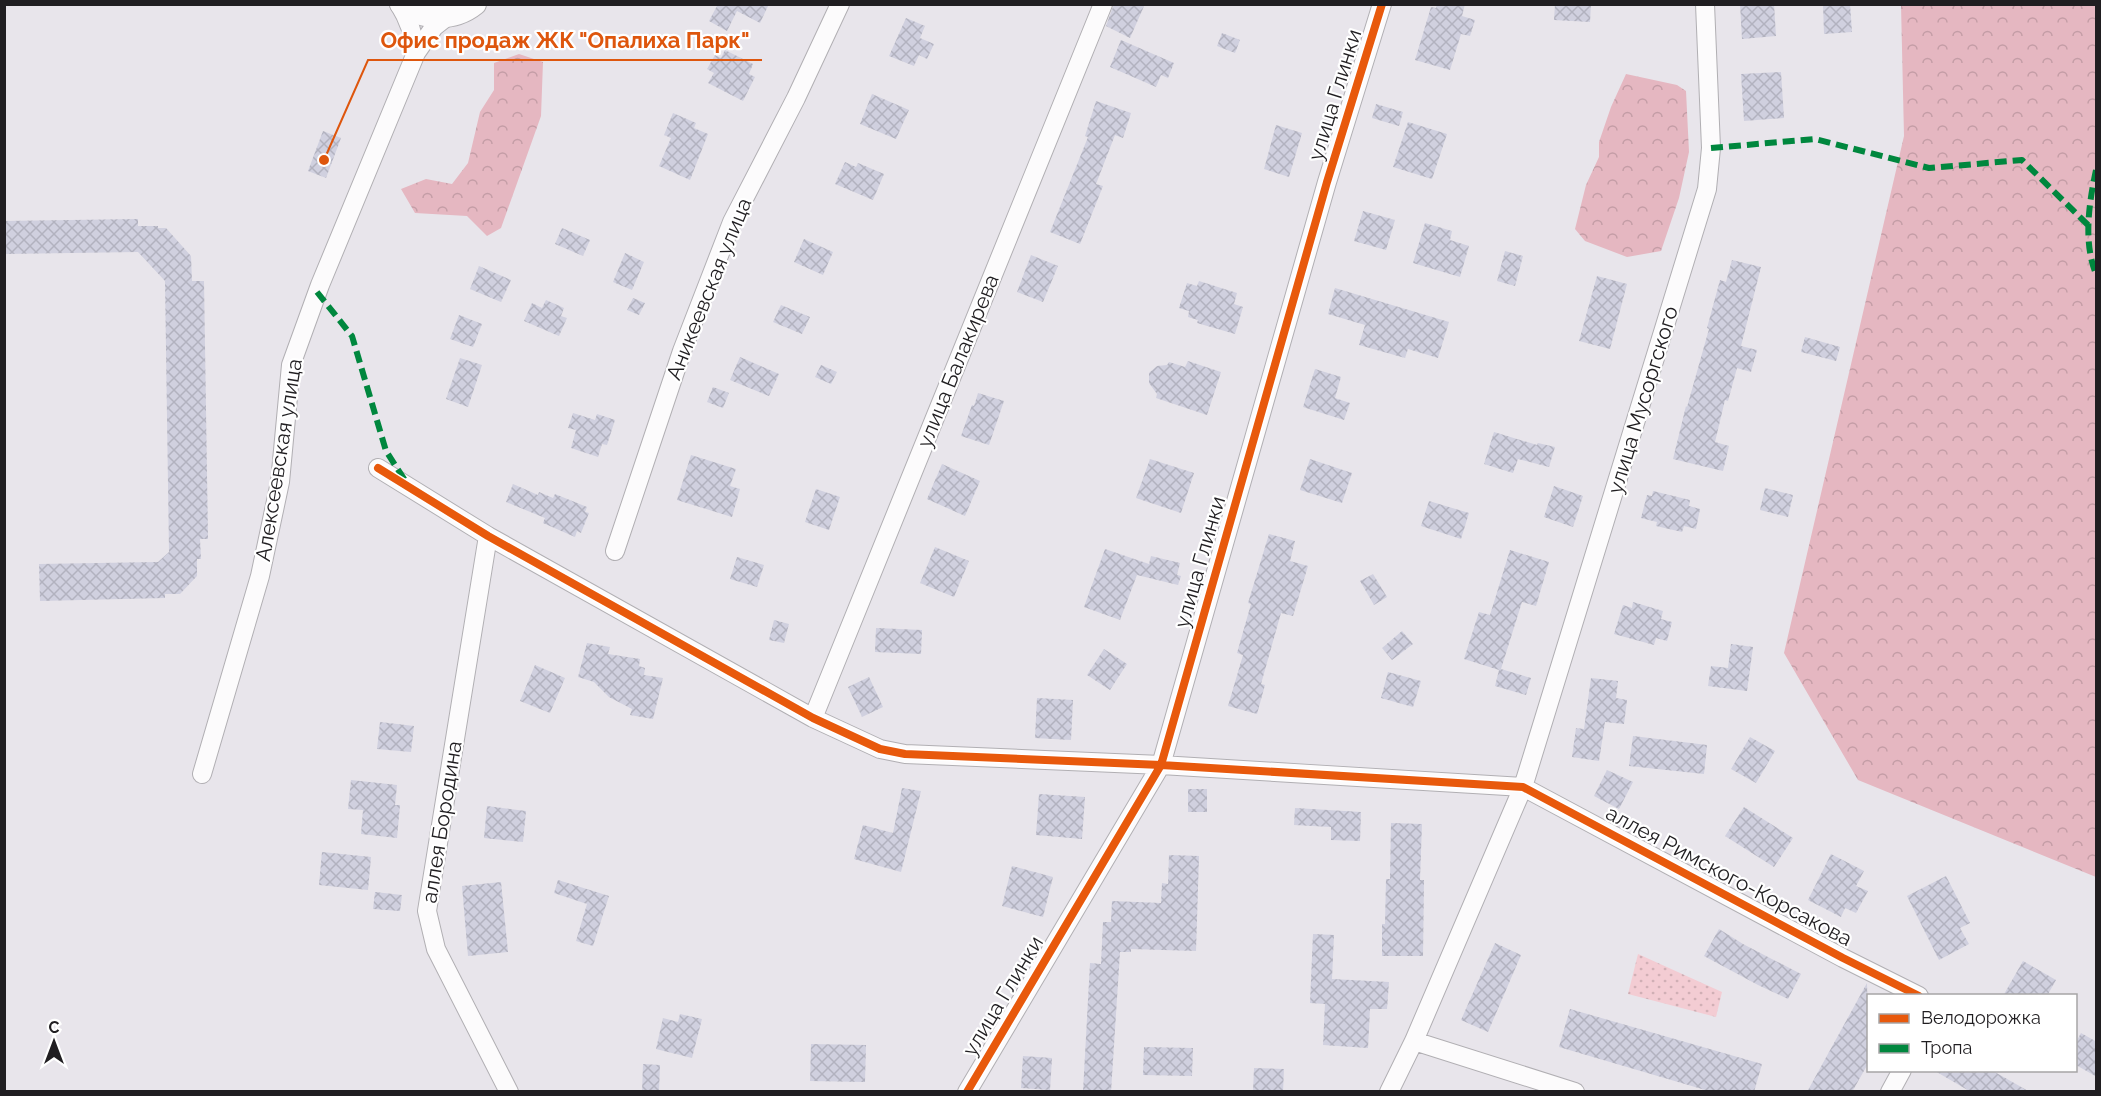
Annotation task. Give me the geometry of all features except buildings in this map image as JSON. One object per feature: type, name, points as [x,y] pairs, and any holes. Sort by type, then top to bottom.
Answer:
[{"type":"street","points":[[400,4],[408,10],[427,16],[448,16],[468,10],[475,4]]},
{"type":"street","points":[[400,4],[408,18],[416,53]]},
{"type":"street","name":"Аникеевская улица","points":[[615,551],[682,351],[732,222],[796,98],[840,4]]},
{"type":"street","name":"улица Балакирева","points":[[813,718],[1103,4]]},
{"type":"street","name":"улица Глинки","points":[[967,1092],[1161,765],[1327,182],[1382,4]]},
{"type":"street","name":"улица Мусоргского","points":[[1523,787],[1707,189],[1711,148],[1705,4]]},
{"type":"street","name":"Алексеевская улица","points":[[202,774],[260,576],[280,482],[291,365],[320,285],[416,53],[434,27],[448,16]]},
{"type":"street","points":[[378,468],[488,536],[813,718],[872,746],[905,754],[1161,765],[1523,787],[1414,1041],[1389,1092]]},
{"type":"street","name":"аллея Бородина","points":[[488,536],[426,911],[436,949],[509,1092]]},
{"type":"street","name":"аллея Римского-Корсакова","points":[[1523,787],[1915,994]]},
{"type":"street","points":[[1414,1041],[1575,1092]]},
{"type":"street","points":[[1890,1092],[1901,1072]]},
{"type":"shaded area","points":[[1638,954],[1722,992],[1716,1017],[1628,994]]},
{"type":"green space","points":[[1901,5],[2096,5],[2096,877],[1858,780],[1784,653],[1904,136]]},
{"type":"green space","points":[[519,54],[543,62],[541,116],[501,228],[487,236],[467,216],[415,213],[401,189],[426,179],[452,184],[468,163],[480,112],[494,90],[494,63]]},
{"type":"green space","points":[[1626,74],[1677,85],[1686,91],[1689,152],[1679,198],[1661,251],[1627,257],[1585,241],[1575,229],[1586,185],[1599,157],[1599,142]]},
{"type":"marked path","points":[[1711,148],[1815,139],[1929,168],[2022,160],[2089,226]]},
{"type":"marked path","points":[[2096,170],[2088,222],[2088,236],[2096,274]]},
{"type":"marked path","points":[[317,292],[352,336],[386,451],[406,482]]},
{"type":"cycle path","points":[[967,1092],[1161,765],[1327,182],[1382,4]]},
{"type":"cycle path","points":[[378,468],[488,536],[813,718],[880,749],[905,754],[1161,765],[1523,787],[1915,994]]},
{"type":"place","name":"Офис продаж ЖК \"Опалиха Парк\"","points":[[324,160]]}]
